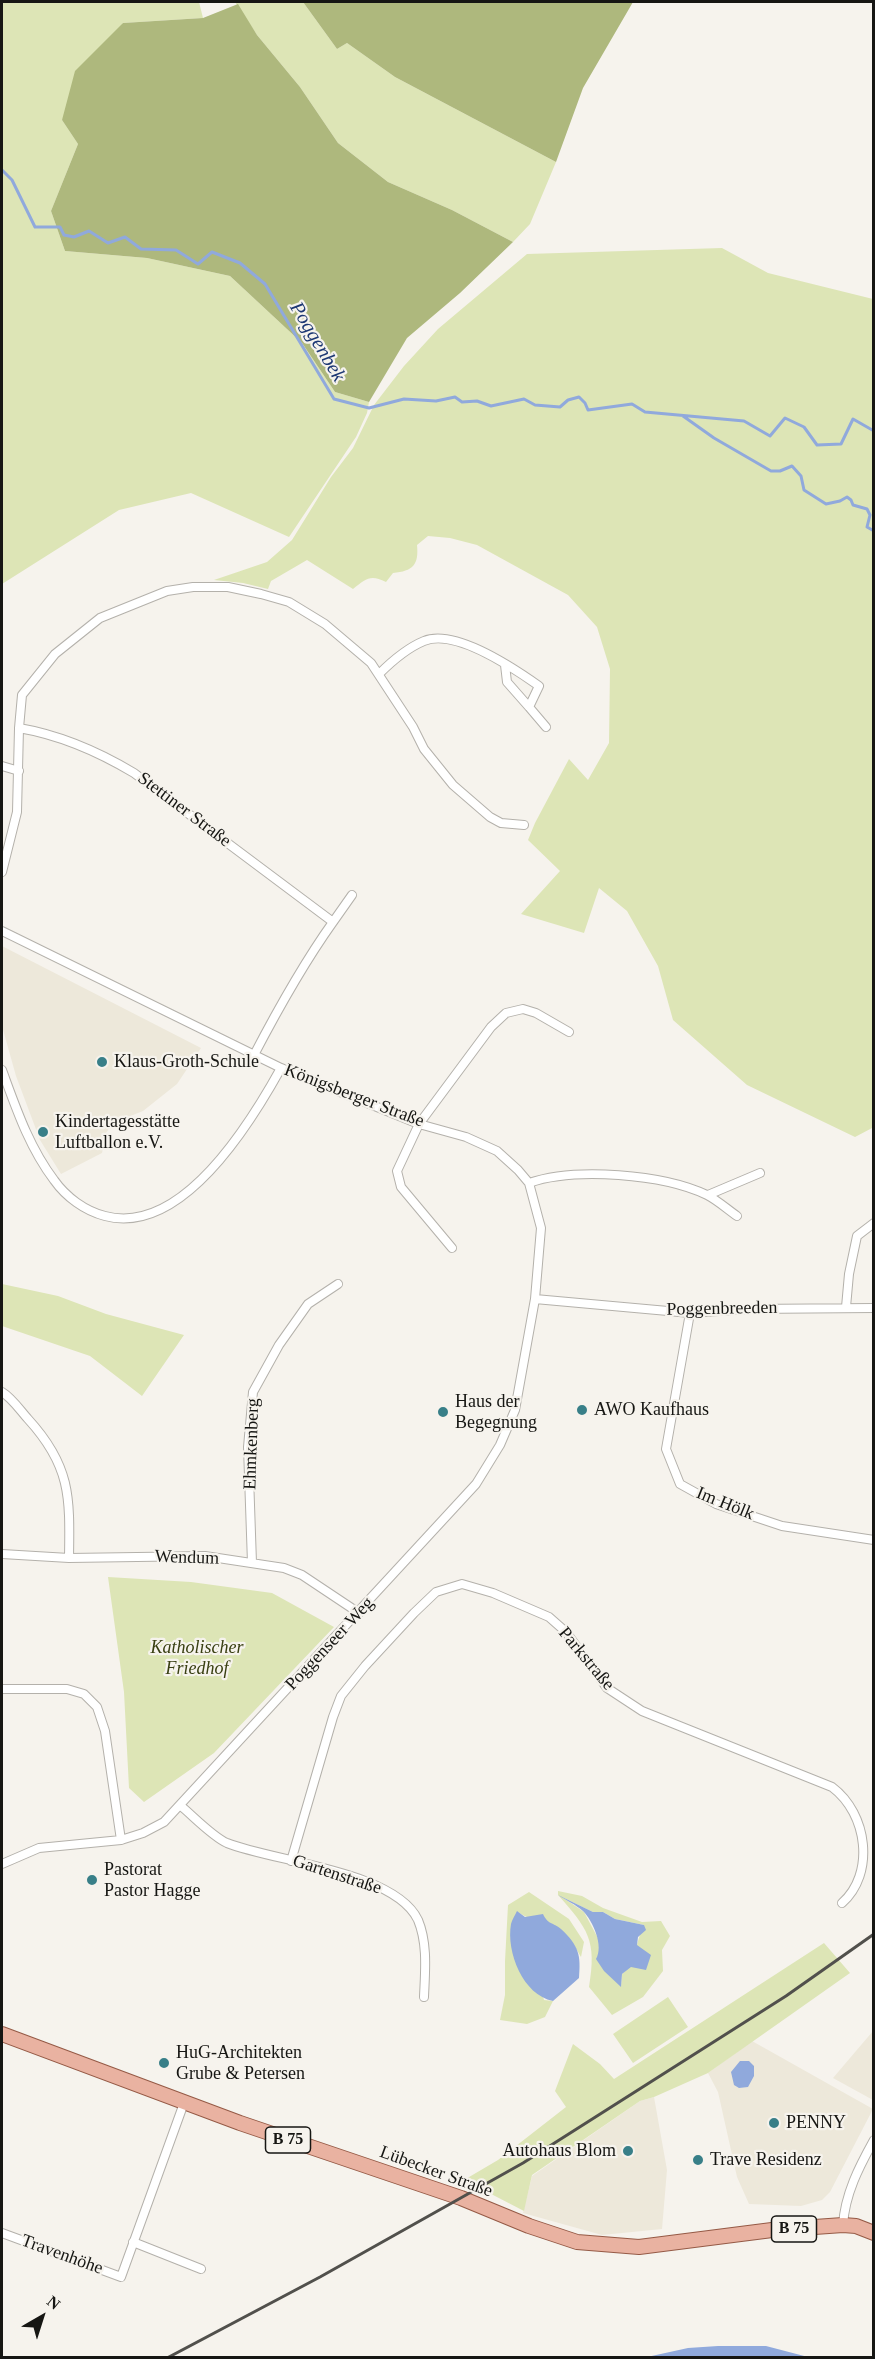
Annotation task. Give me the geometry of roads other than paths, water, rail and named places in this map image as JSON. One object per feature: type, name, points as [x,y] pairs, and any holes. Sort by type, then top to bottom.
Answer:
[{"type":"main road","name":"Lübecker Straße","points":[[2,2034],[184,2103],[461,2198],[529,2226],[577,2242],[639,2247],[772,2230],[843,2225],[856,2226],[873,2233]]},
{"type":"street","points":[[2,872],[17,812],[22,695],[55,654],[100,618],[167,591],[193,587],[228,587],[289,602],[325,624],[364,656],[379,674],[424,749],[453,785],[490,817],[501,823],[524,825]]},
{"type":"street","points":[[379,674],[398,656],[426,639],[453,639],[466,643],[519,672],[539,686],[529,707]]},
{"type":"street","points":[[505,665],[507,681],[546,727]]},
{"type":"street","name":"Stettiner Straße","points":[[19,728],[72,742],[105,756],[134,773],[333,922]]},
{"type":"street","points":[[2,766],[19,771]]},
{"type":"street","points":[[254,1055],[311,953],[352,895]]},
{"type":"street","name":"Königsberger Straße","points":[[2,932],[281,1068],[419,1124],[466,1137],[497,1151],[529,1183]]},
{"type":"street","points":[[452,1248],[401,1187],[397,1171],[419,1124],[491,1027],[506,1013],[523,1009],[548,1018],[569,1032]]},
{"type":"street","points":[[2,1070],[29,1143],[55,1181],[74,1201],[94,1213],[118,1219],[151,1213],[195,1187],[222,1159],[261,1103],[281,1068]]},
{"type":"street","points":[[708,1195],[760,1173]]},
{"type":"street","points":[[536,1299],[541,1228],[529,1183],[544,1178],[580,1174],[638,1177],[708,1195],[737,1216]]},
{"type":"street","points":[[846,1307],[856,1236],[873,1223]]},
{"type":"street","name":"Ehmkenberg","points":[[252,1563],[248,1447],[253,1392],[279,1345],[308,1304],[338,1284]]},
{"type":"street","name":"Poggenbreeden","points":[[536,1299],[690,1312],[873,1308]]},
{"type":"street","name":"Poggenseer Weg","points":[[2,1864],[39,1848],[122,1839],[143,1833],[164,1821],[181,1806],[476,1484],[500,1445],[518,1400],[536,1299]]},
{"type":"street","name":"Im Hölk","points":[[690,1312],[666,1449],[680,1484],[716,1504],[782,1526],[873,1540]]},
{"type":"street","points":[[2,1392],[34,1425],[53,1451],[65,1479],[70,1506],[69,1558]]},
{"type":"street","name":"Wendum","points":[[2,1554],[69,1558],[204,1556],[284,1568],[302,1575],[359,1613]]},
{"type":"street","name":"Parkstraße","points":[[291,1861],[331,1722],[341,1696],[365,1665],[436,1592],[462,1584],[493,1593],[549,1617],[566,1632],[607,1688],[642,1712],[832,1787],[850,1806],[867,1846],[865,1867],[854,1894],[842,1903]]},
{"type":"street","points":[[2,1689],[67,1689],[84,1694],[97,1707],[105,1731],[122,1839]]},
{"type":"street","name":"Gartenstraße","points":[[181,1806],[225,1842],[366,1881],[402,1900],[417,1920],[425,1950],[424,1997]]},
{"type":"street","name":"Travenhöhe","points":[[2,2233],[121,2277],[184,2103]]},
{"type":"street","points":[[843,2225],[849,2193],[873,2140]]},
{"type":"street","points":[[133,2242],[201,2269]]},
{"type":"water","points":[[558,1895],[593,1912],[603,1912],[615,1919],[644,1925],[646,1930],[638,1937],[637,1945],[651,1955],[646,1970],[631,1967],[622,1974],[621,1987],[604,1971],[596,1959],[598,1941],[587,1915]]},
{"type":"water","points":[[517,1911],[525,1917],[543,1914],[547,1920],[567,1935],[578,1951],[579,1978],[553,2001],[533,1990],[525,1981],[514,1959],[510,1935],[511,1924]]},
{"type":"water","points":[[740,2061],[749,2061],[754,2066],[754,2076],[748,2087],[739,2088],[734,2085],[731,2072]]},
{"type":"water","points":[[766,2346],[808,2357],[647,2357],[688,2348]]},
{"type":"waterway","name":"Poggenbek","points":[[2,170],[12,180],[35,227],[60,227],[64,235],[74,237],[89,231],[108,243],[125,237],[141,249],[176,250],[198,264],[212,252],[240,263],[265,284],[334,399],[369,408],[404,399],[436,401],[455,397],[462,402],[477,401],[491,406],[524,399],[535,405],[560,407],[568,400],[579,397],[588,410],[632,404],[645,412],[744,421],[770,436],[785,418],[804,427],[817,445],[841,444],[853,419],[874,431]]},
{"type":"waterway","points":[[683,416],[714,438],[771,471],[780,471],[792,466],[801,476],[804,490],[826,504],[847,497],[853,505],[867,509],[870,515],[867,527],[874,531]]},
{"type":"railway","points":[[167,2358],[320,2277],[523,2163],[786,1996],[874,1934]]},
{"type":"place","name":"Klaus-Groth-Schule","points":[[102,1062]]},
{"type":"place","name":"Kindertagesstätte Luftballon e.V.","points":[[43,1132]]},
{"type":"place","name":"AWO Kaufhaus","points":[[582,1410]]},
{"type":"place","name":"Haus der Begegnung","points":[[443,1412]]},
{"type":"place","name":"Pastorat Pastor Hagge","points":[[92,1880]]},
{"type":"place","name":"HuG-Architekten Grube & Petersen","points":[[164,2063]]},
{"type":"place","name":"PENNY","points":[[774,2123]]},
{"type":"place","name":"Autohaus Blom","points":[[628,2151]]},
{"type":"place","name":"Trave Residenz","points":[[698,2160]]},
{"type":"park label","name":"Katholischer Friedhof","points":[[197,1658]]}]
